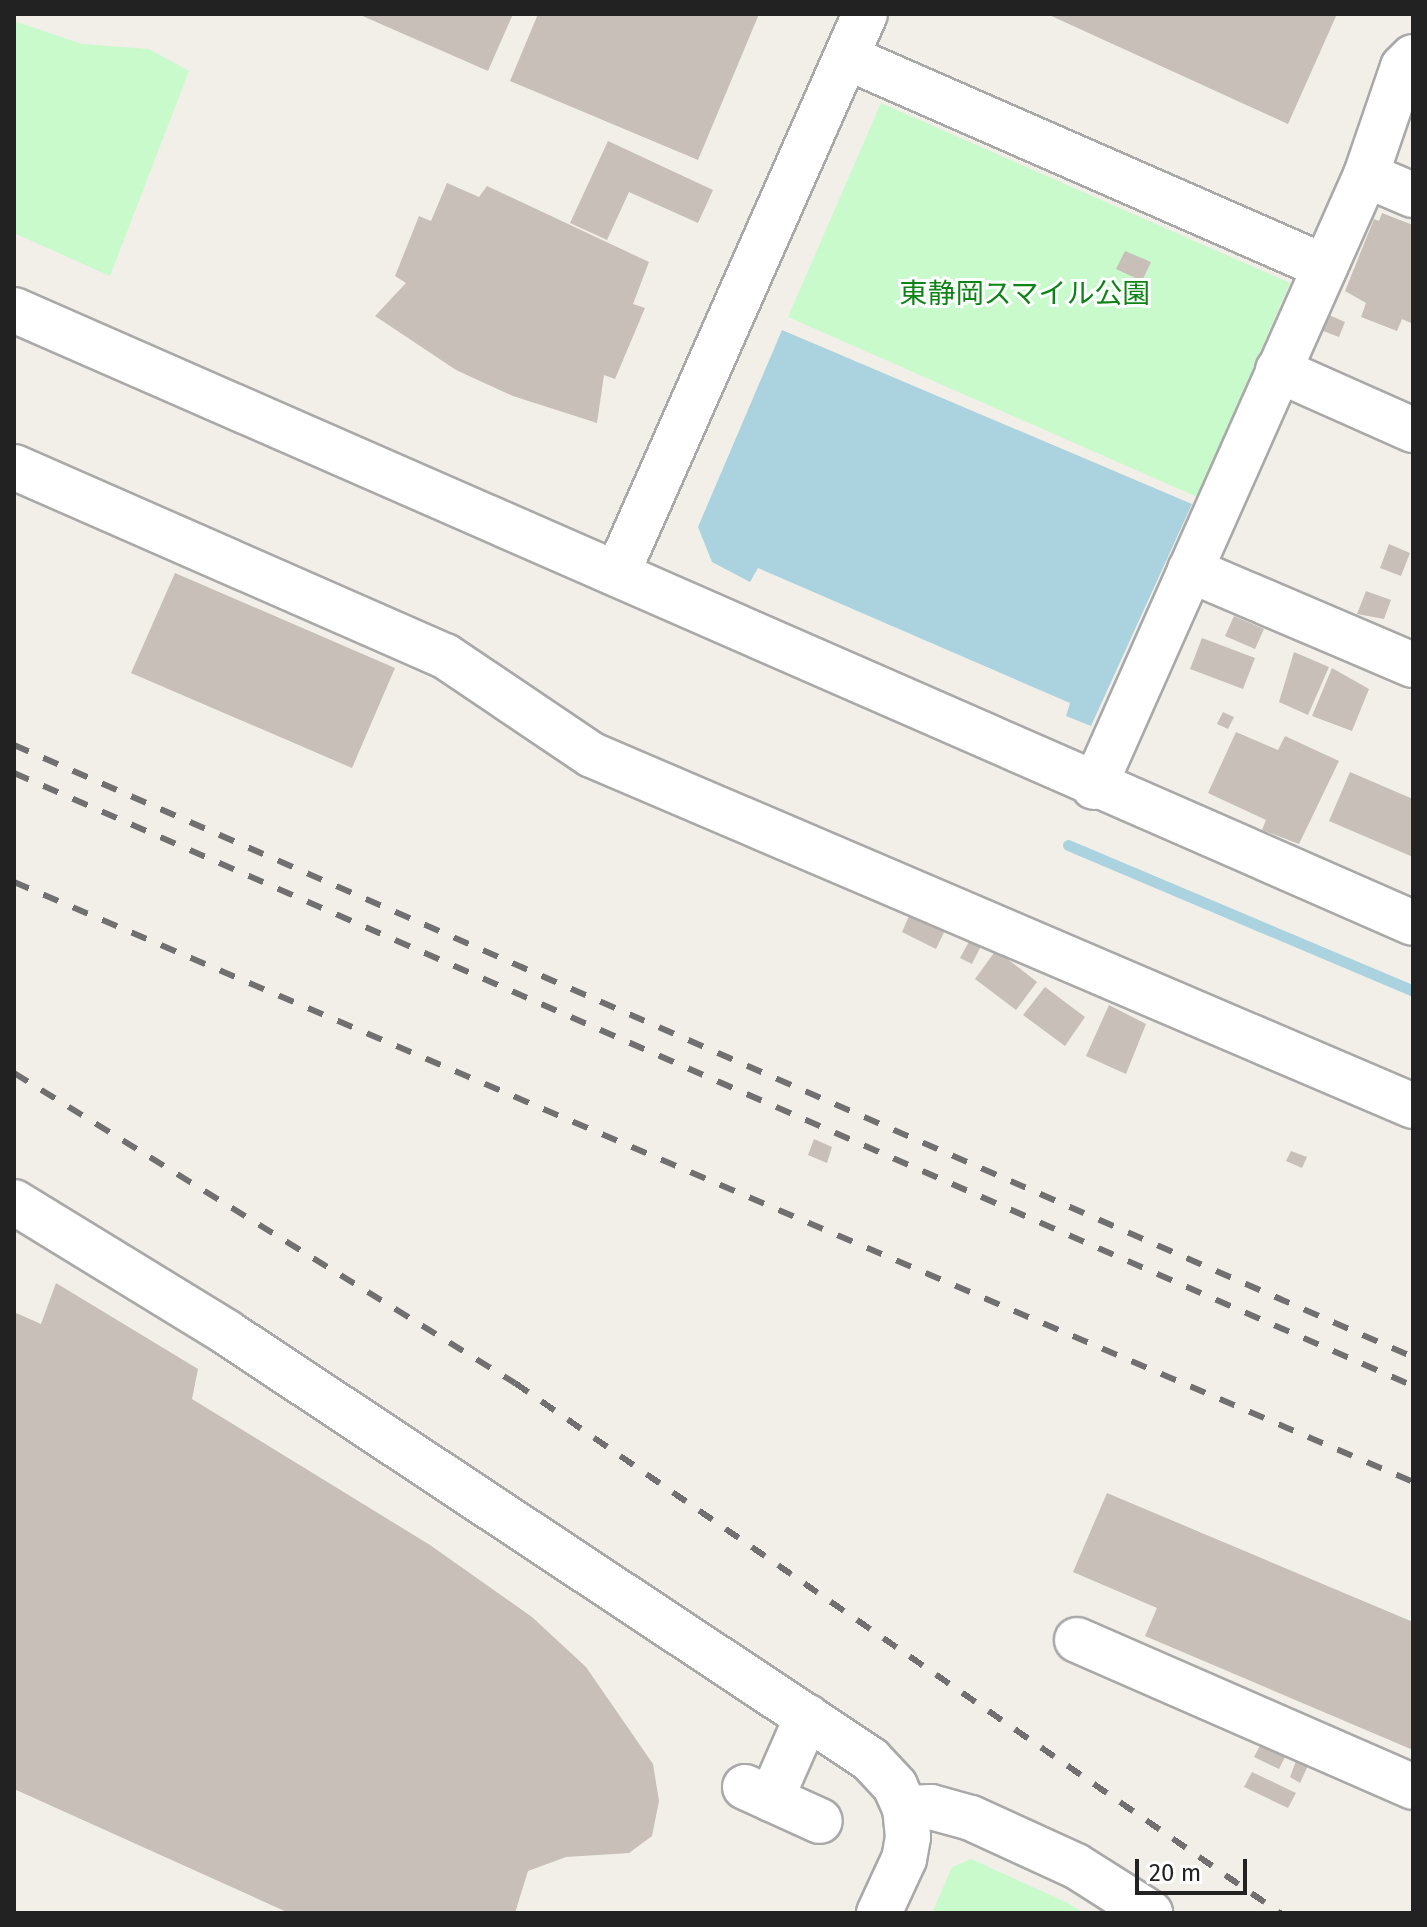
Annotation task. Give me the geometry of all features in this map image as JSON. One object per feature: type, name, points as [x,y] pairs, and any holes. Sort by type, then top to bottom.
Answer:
[{"type":"street","points":[[617,574],[865,14]]},
{"type":"street","points":[[846,57],[1325,267]]},
{"type":"street","points":[[1094,787],[1366,175],[1403,67],[1413,57]]},
{"type":"street","points":[[1366,175],[1413,195]]},
{"type":"street","points":[[14,310],[1094,787],[1413,923]]},
{"type":"street","points":[[1278,370],[1413,430]]},
{"type":"street","points":[[14,467],[445,656],[592,755],[1413,1106]]},
{"type":"street","points":[[1190,570],[1413,665]]},
{"type":"street","points":[[14,1202],[226,1332],[870,1759],[895,1786],[905,1808],[904,1859],[879,1913]]},
{"type":"street","points":[[1077,1640],[1413,1787]]},
{"type":"street","points":[[807,1717],[758,1793],[820,1821]]},
{"type":"street","points":[[905,1808],[931,1807],[971,1818],[1076,1866],[1150,1913]]},
{"type":"green space","points":[[14,21],[82,44],[149,49],[189,71],[110,276],[14,233]]},
{"type":"green space","name":"東静岡スマイル公園","points":[[881,103],[1290,283],[1197,497],[788,317]]},
{"type":"green space","points":[[971,1859],[1084,1913],[932,1913],[952,1867]]},
{"type":"water","points":[[782,330],[1192,504],[1091,726],[1066,716],[1070,703],[758,568],[750,582],[712,562],[698,527]]},
{"type":"building","points":[[358,14],[513,14],[488,71]]},
{"type":"building","points":[[538,14],[759,14],[698,160],[510,81]]},
{"type":"building","points":[[1047,14],[1337,14],[1288,124]]},
{"type":"building","points":[[608,141],[713,190],[698,223],[629,192],[607,240],[570,223]]},
{"type":"building","points":[[447,183],[479,197],[487,186],[649,262],[633,304],[645,308],[615,379],[604,375],[597,423],[513,396],[456,370],[375,316],[406,283],[395,276],[419,216],[431,221]]},
{"type":"building","points":[[1382,213],[1413,225],[1413,324],[1402,319],[1397,331],[1361,317],[1366,303],[1345,291],[1374,219],[1379,221]]},
{"type":"building","points":[[1125,251],[1151,262],[1142,281],[1116,269]]},
{"type":"building","points":[[1329,315],[1345,322],[1339,337],[1323,331]]},
{"type":"building","points":[[1389,544],[1410,553],[1401,576],[1380,568]]},
{"type":"building","points":[[175,573],[395,668],[352,768],[131,673]]},
{"type":"building","points":[[1366,591],[1391,600],[1384,619],[1357,614]]},
{"type":"building","points":[[1234,616],[1264,629],[1255,649],[1225,636]]},
{"type":"building","points":[[1202,638],[1255,658],[1243,689],[1190,669]]},
{"type":"building","points":[[1294,652],[1329,667],[1308,715],[1279,702]]},
{"type":"building","points":[[1332,668],[1369,689],[1352,731],[1312,716]]},
{"type":"building","points":[[1223,712],[1234,717],[1228,729],[1217,724]]},
{"type":"building","points":[[1236,732],[1278,750],[1285,736],[1339,761],[1299,844],[1262,830],[1266,820],[1208,793]]},
{"type":"building","points":[[1350,772],[1413,799],[1413,857],[1329,821]]},
{"type":"building","points":[[914,905],[950,920],[936,949],[902,932]]},
{"type":"building","points":[[972,936],[984,940],[972,964],[960,958]]},
{"type":"building","points":[[996,950],[1037,982],[1016,1010],[975,979]]},
{"type":"building","points":[[1045,987],[1085,1017],[1065,1046],[1023,1015]]},
{"type":"building","points":[[1109,1005],[1146,1024],[1126,1074],[1086,1056]]},
{"type":"building","points":[[814,1139],[832,1147],[827,1163],[808,1155]]},
{"type":"building","points":[[1291,1151],[1307,1157],[1302,1168],[1286,1161]]},
{"type":"building","points":[[56,1283],[198,1369],[192,1399],[430,1545],[532,1617],[586,1667],[653,1764],[659,1801],[652,1836],[629,1853],[566,1857],[528,1871],[515,1913],[289,1913],[14,1789],[14,1312],[41,1324]]},
{"type":"building","points":[[1107,1493],[1413,1622],[1413,1750],[1145,1636],[1157,1608],[1073,1572]]},
{"type":"building","points":[[1263,1740],[1288,1751],[1279,1769],[1254,1757]]},
{"type":"building","points":[[1298,1756],[1310,1761],[1300,1783],[1290,1777]]},
{"type":"building","points":[[1252,1772],[1296,1793],[1288,1808],[1244,1787]]},
{"type":"waterway","points":[[1068,845],[1413,991]]},
{"type":"railway","points":[[14,745],[1413,1357]]},
{"type":"railway","points":[[14,773],[1413,1386]]},
{"type":"railway","points":[[14,882],[1413,1482]]},
{"type":"railway","points":[[14,1073],[515,1383],[1280,1913]]}]
